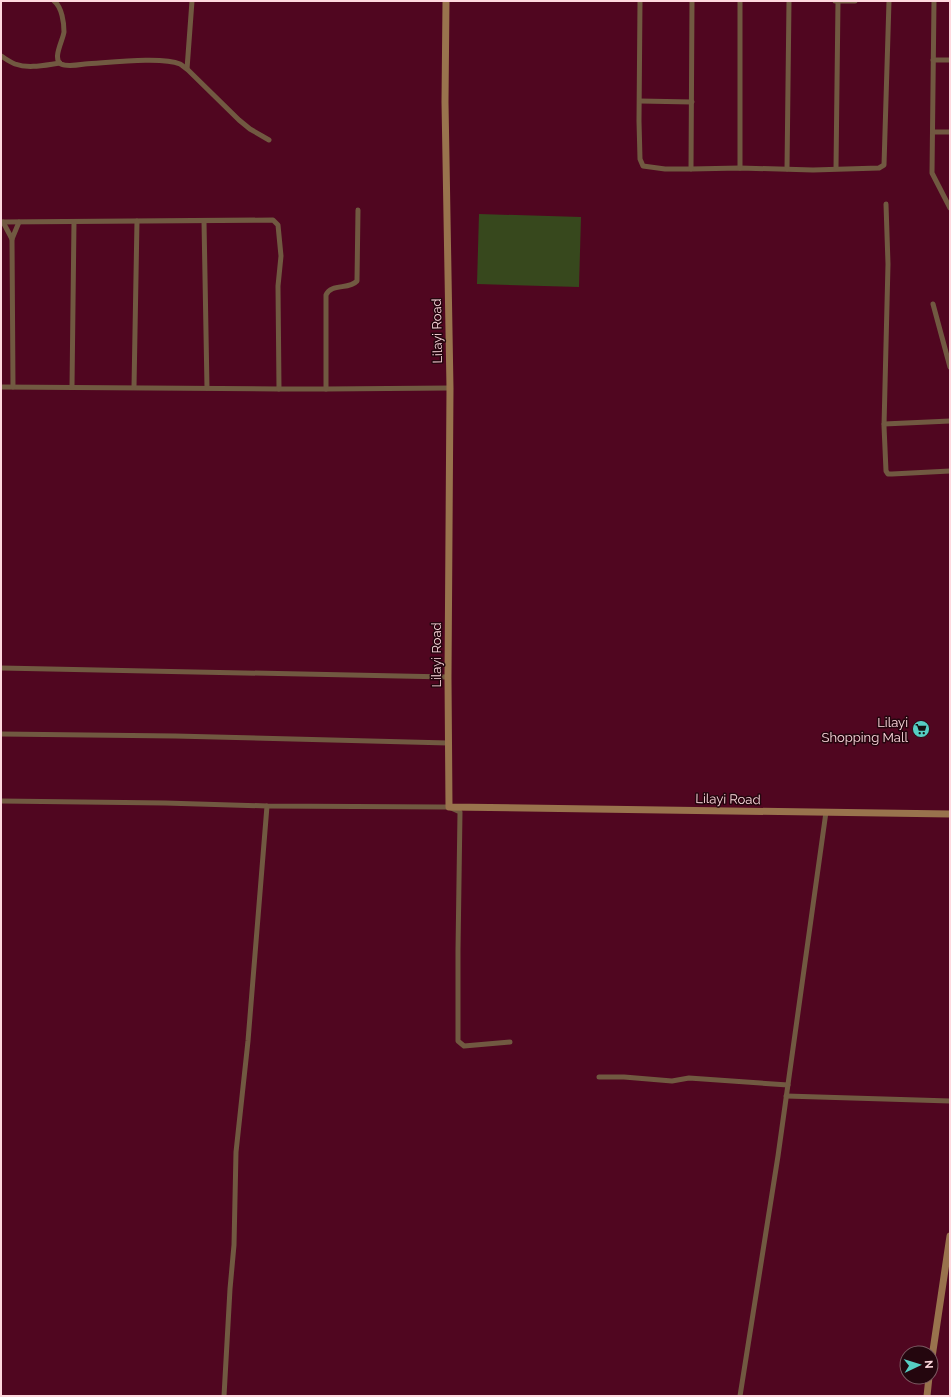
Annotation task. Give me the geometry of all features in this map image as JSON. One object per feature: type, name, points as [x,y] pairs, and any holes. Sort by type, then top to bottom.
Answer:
[{"type":"street","points":[[54,1],[59,7],[62,15],[64,28],[57,59],[60,63]]},
{"type":"street","points":[[187,70],[192,1]]},
{"type":"street","name":"Lilayi Road","points":[[446,1],[445,102],[450,388],[448,677],[449,807],[950,814]]},
{"type":"street","points":[[640,1],[640,159],[643,166],[665,169],[879,168],[884,165],[889,1]]},
{"type":"street","points":[[691,169],[692,1]]},
{"type":"street","points":[[740,1],[740,168]]},
{"type":"street","points":[[787,169],[789,1]]},
{"type":"street","points":[[835,1],[854,1]]},
{"type":"street","points":[[836,168],[838,1]]},
{"type":"street","points":[[934,1],[932,173],[948,200],[950,208]]},
{"type":"street","points":[[1,56],[11,63],[22,66],[60,63],[64,65],[78,65],[154,60],[179,64],[239,120],[250,129],[269,140]]},
{"type":"street","points":[[933,60],[950,60]]},
{"type":"street","points":[[640,101],[692,102]]},
{"type":"street","points":[[933,132],[950,132]]},
{"type":"street","points":[[886,204],[888,264],[884,424],[886,471],[888,474],[950,471]]},
{"type":"street","points":[[326,390],[326,295],[327,292],[332,289],[350,286],[357,281],[358,210]]},
{"type":"street","points":[[2,222],[273,220],[278,225],[281,256],[278,286],[280,389]]},
{"type":"street","points":[[134,387],[137,221]]},
{"type":"street","points":[[204,221],[207,388]]},
{"type":"street","points":[[2,222],[12,239]]},
{"type":"street","points":[[13,387],[12,239],[19,222]]},
{"type":"street","points":[[72,387],[74,222]]},
{"type":"street","points":[[933,304],[950,367]]},
{"type":"street","points":[[1,387],[134,387],[326,390],[450,388]]},
{"type":"street","points":[[884,424],[950,421]]},
{"type":"street","points":[[1,668],[448,677]]},
{"type":"street","points":[[1,734],[175,736],[448,743]]},
{"type":"street","points":[[1,801],[267,806],[449,807],[460,812],[458,1041],[464,1046],[510,1042]]},
{"type":"street","points":[[224,1396],[234,1245],[236,1152],[248,1041],[267,806]]},
{"type":"street","points":[[740,1396],[788,1085],[826,812]]},
{"type":"street","points":[[599,1077],[624,1077],[672,1081],[689,1078],[788,1085]]},
{"type":"street","points":[[786,1096],[950,1101]]},
{"type":"street","points":[[934,1345],[950,1236]]},
{"type":"street","points":[[926,1396],[928,1385]]},
{"type":"green space","points":[[479,214],[581,217],[579,287],[477,284]]},
{"type":"place","name":"Lilayi Shopping Mall","points":[[921,729]]}]
